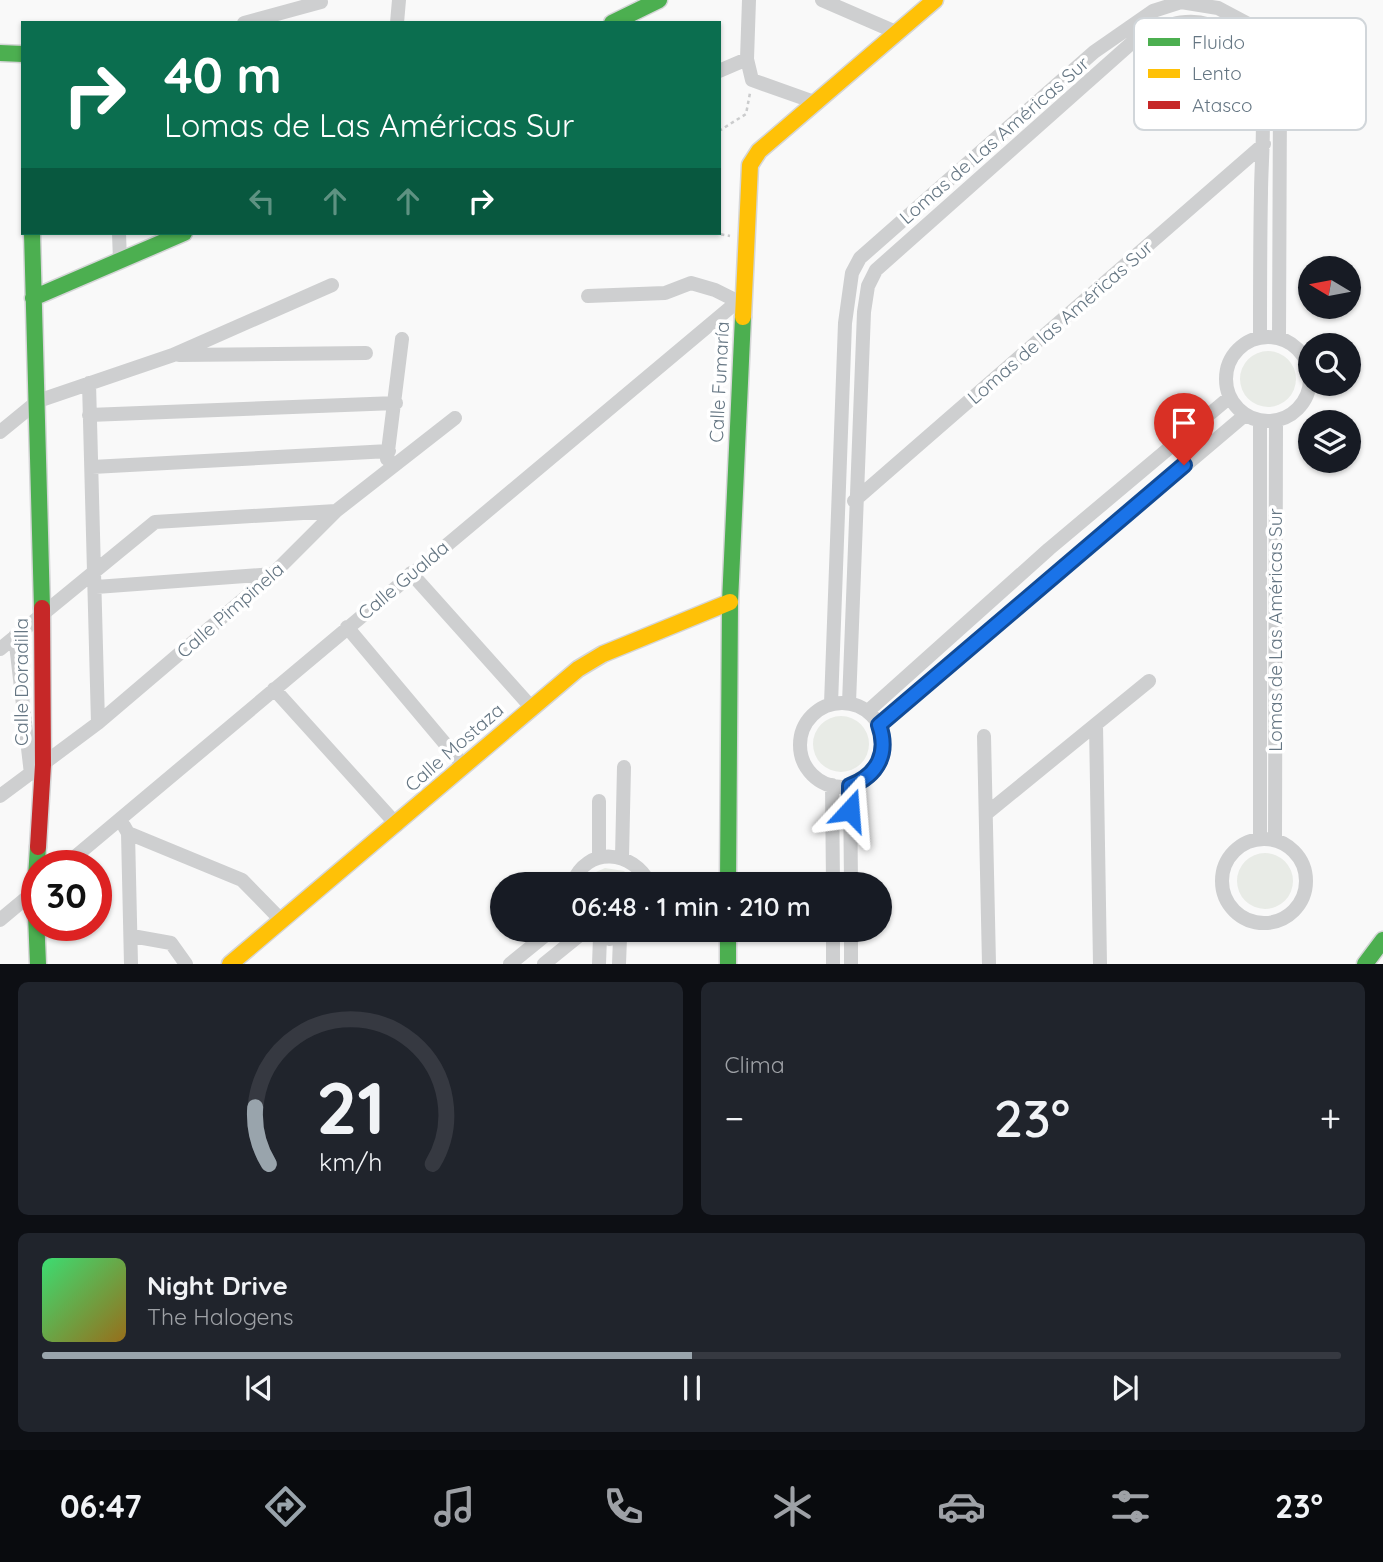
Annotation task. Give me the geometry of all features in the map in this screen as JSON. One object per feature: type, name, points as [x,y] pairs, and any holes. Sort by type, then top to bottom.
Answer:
[{"type":"street","points":[[397,21],[399,0]]},
{"type":"street","points":[[615,21],[659,0]]},
{"type":"street","points":[[749,0],[747,60],[752,80],[817,103],[935,0]]},
{"type":"street","points":[[822,0],[898,33]]},
{"type":"street","points":[[261,21],[287,18],[321,2]]},
{"type":"street","name":"Lomas de Las Américas Sur","points":[[1141,18],[1153,11],[1181,2],[1218,8],[1237,18]]},
{"type":"street","name":"Lomas de Las Américas Sur","points":[[831,704],[845,323],[852,273],[860,258],[1120,31],[1134,23]]},
{"type":"street","name":"Lomas de Las Américas Sur","points":[[849,704],[864,312],[868,286],[876,270],[1134,40]]},
{"type":"street","points":[[0,53],[21,54]]},
{"type":"street","points":[[721,70],[747,60]]},
{"type":"street","name":"Calle Fumaría","points":[[728,872],[730,602],[739,298],[750,165],[759,151],[817,103]]},
{"type":"street","name":"Lomas de Las Américas Sur","points":[[1260,337],[1261,130]]},
{"type":"street","name":"Lomas de Las Américas Sur","points":[[1279,338],[1280,131]]},
{"type":"street","name":"Lomas de las Américas Sur","points":[[839,512],[1280,131]]},
{"type":"street","points":[[998,137],[1012,150]]},
{"type":"street","name":"Calle Doradilla","points":[[32,235],[42,614],[36,850]]},
{"type":"street","points":[[119,235],[120,261]]},
{"type":"street","points":[[33,298],[179,235]]},
{"type":"street","points":[[588,296],[665,293],[691,283],[739,298]]},
{"type":"street","points":[[0,432],[38,401],[173,355],[332,285]]},
{"type":"street","name":"Calle Gualda","points":[[88,850],[125,826],[274,689],[739,298]]},
{"type":"street","points":[[1260,337],[1279,338],[1294,345],[1305,357],[1310,372],[1309,389],[1303,404],[1291,415],[1276,421],[1260,421],[1245,415],[1230,397],[1226,382],[1231,360],[1246,343],[1260,337]]},
{"type":"street","points":[[384,474],[396,403],[402,339]]},
{"type":"street","points":[[173,355],[366,353]]},
{"type":"street","points":[[89,383],[98,723]]},
{"type":"street","points":[[868,712],[1049,550],[1230,397]]},
{"type":"street","points":[[89,415],[396,403]]},
{"type":"street","points":[[879,725],[1063,566],[1245,415]]},
{"type":"street","name":"Calle Pimpinela","points":[[0,796],[98,723],[273,574],[336,511],[455,418]]},
{"type":"street","name":"Lomas de Las Américas Sur","points":[[1260,421],[1259,631],[1267,839]]},
{"type":"street","name":"Lomas de Las Américas Sur","points":[[1267,839],[1275,631],[1276,421]]},
{"type":"street","points":[[92,467],[389,451]]},
{"type":"street","points":[[0,649],[155,522],[336,511]]},
{"type":"street","points":[[1049,550],[1063,566]]},
{"type":"street","points":[[411,573],[531,707]]},
{"type":"street","points":[[96,587],[273,574]]},
{"type":"street","name":"Calle Mostaza","points":[[230,964],[578,669],[603,654],[730,602]]},
{"type":"street","points":[[347,627],[463,765]]},
{"type":"street","points":[[1259,631],[1275,631]]},
{"type":"street","points":[[15,636],[37,769]]},
{"type":"street","points":[[987,813],[1149,681]]},
{"type":"street","points":[[274,689],[397,825]]},
{"type":"street","points":[[831,704],[849,704],[868,712],[879,725],[884,750],[880,762],[863,781],[850,786],[832,785],[821,781],[805,763],[801,739],[811,717],[831,704]]},
{"type":"street","points":[[1096,725],[1100,964]]},
{"type":"street","points":[[984,736],[989,964]]},
{"type":"street","points":[[622,857],[624,767]]},
{"type":"street","points":[[832,785],[833,872]]},
{"type":"street","points":[[850,786],[851,872]]},
{"type":"street","points":[[598,857],[599,801]]},
{"type":"street","points":[[131,964],[132,936],[125,826],[243,880],[282,921]]},
{"type":"street","points":[[1267,839],[1288,846],[1298,856],[1305,869],[1306,884],[1303,898],[1295,910],[1283,919],[1254,922],[1241,916],[1230,906],[1224,892],[1223,878],[1234,851],[1267,839]]},
{"type":"street","points":[[578,872],[598,857],[622,857],[635,863],[641,872]]},
{"type":"street","points":[[0,920],[21,902]]},
{"type":"street","points":[[1355,964],[1383,925]]},
{"type":"street","points":[[132,936],[172,943],[186,964]]},
{"type":"street","points":[[1365,964],[1383,940]]},
{"type":"street","name":"Calle Doradilla","points":[[37,941],[38,964]]},
{"type":"street","points":[[510,964],[537,942]]},
{"type":"street","points":[[544,964],[576,942]]},
{"type":"street","points":[[592,942],[598,964]]},
{"type":"street","points":[[619,964],[620,942]]},
{"type":"street","points":[[728,942],[728,964]]},
{"type":"street","points":[[833,942],[833,964]]},
{"type":"street","points":[[851,942],[851,964]]},
{"type":"path","points":[[721,130],[746,114],[752,80]]},
{"type":"shaded area","points":[[1262,351],[1274,351],[1288,359],[1296,373],[1294,390],[1288,399],[1274,407],[1262,407],[1245,395],[1240,385],[1240,373],[1252,356]]},
{"type":"shaded area","points":[[835,716],[847,716],[861,724],[869,738],[867,755],[861,764],[847,772],[835,772],[818,760],[813,750],[813,738],[825,721]]},
{"type":"shaded area","points":[[1259,853],[1271,853],[1285,861],[1293,875],[1291,892],[1285,901],[1271,909],[1259,909],[1242,897],[1237,887],[1237,875],[1249,858]]},
{"type":"shaded area","points":[[605,868],[625,872],[596,872]]},
{"type":"traffic: fast","points":[[616,21],[659,0]]},
{"type":"traffic: fast","points":[[0,53],[21,54]]},
{"type":"traffic: fast","points":[[32,235],[42,608]]},
{"type":"traffic: fast","points":[[33,298],[179,235]]},
{"type":"traffic: fast","points":[[728,872],[730,602],[743,317]]},
{"type":"traffic: fast","points":[[38,847],[35,891],[38,964]]},
{"type":"traffic: fast","points":[[1365,964],[1383,940]]},
{"type":"traffic: fast","points":[[728,942],[728,964]]},
{"type":"traffic: slow","points":[[743,317],[750,165],[759,151],[935,0]]},
{"type":"traffic: slow","points":[[230,964],[578,669],[603,654],[730,602]]},
{"type":"traffic: jam","points":[[38,847],[43,765],[42,608]]},
{"type":"route","points":[[850,810],[850,786],[863,781],[873,773],[880,762],[884,750],[879,725],[1184,465]]}]
